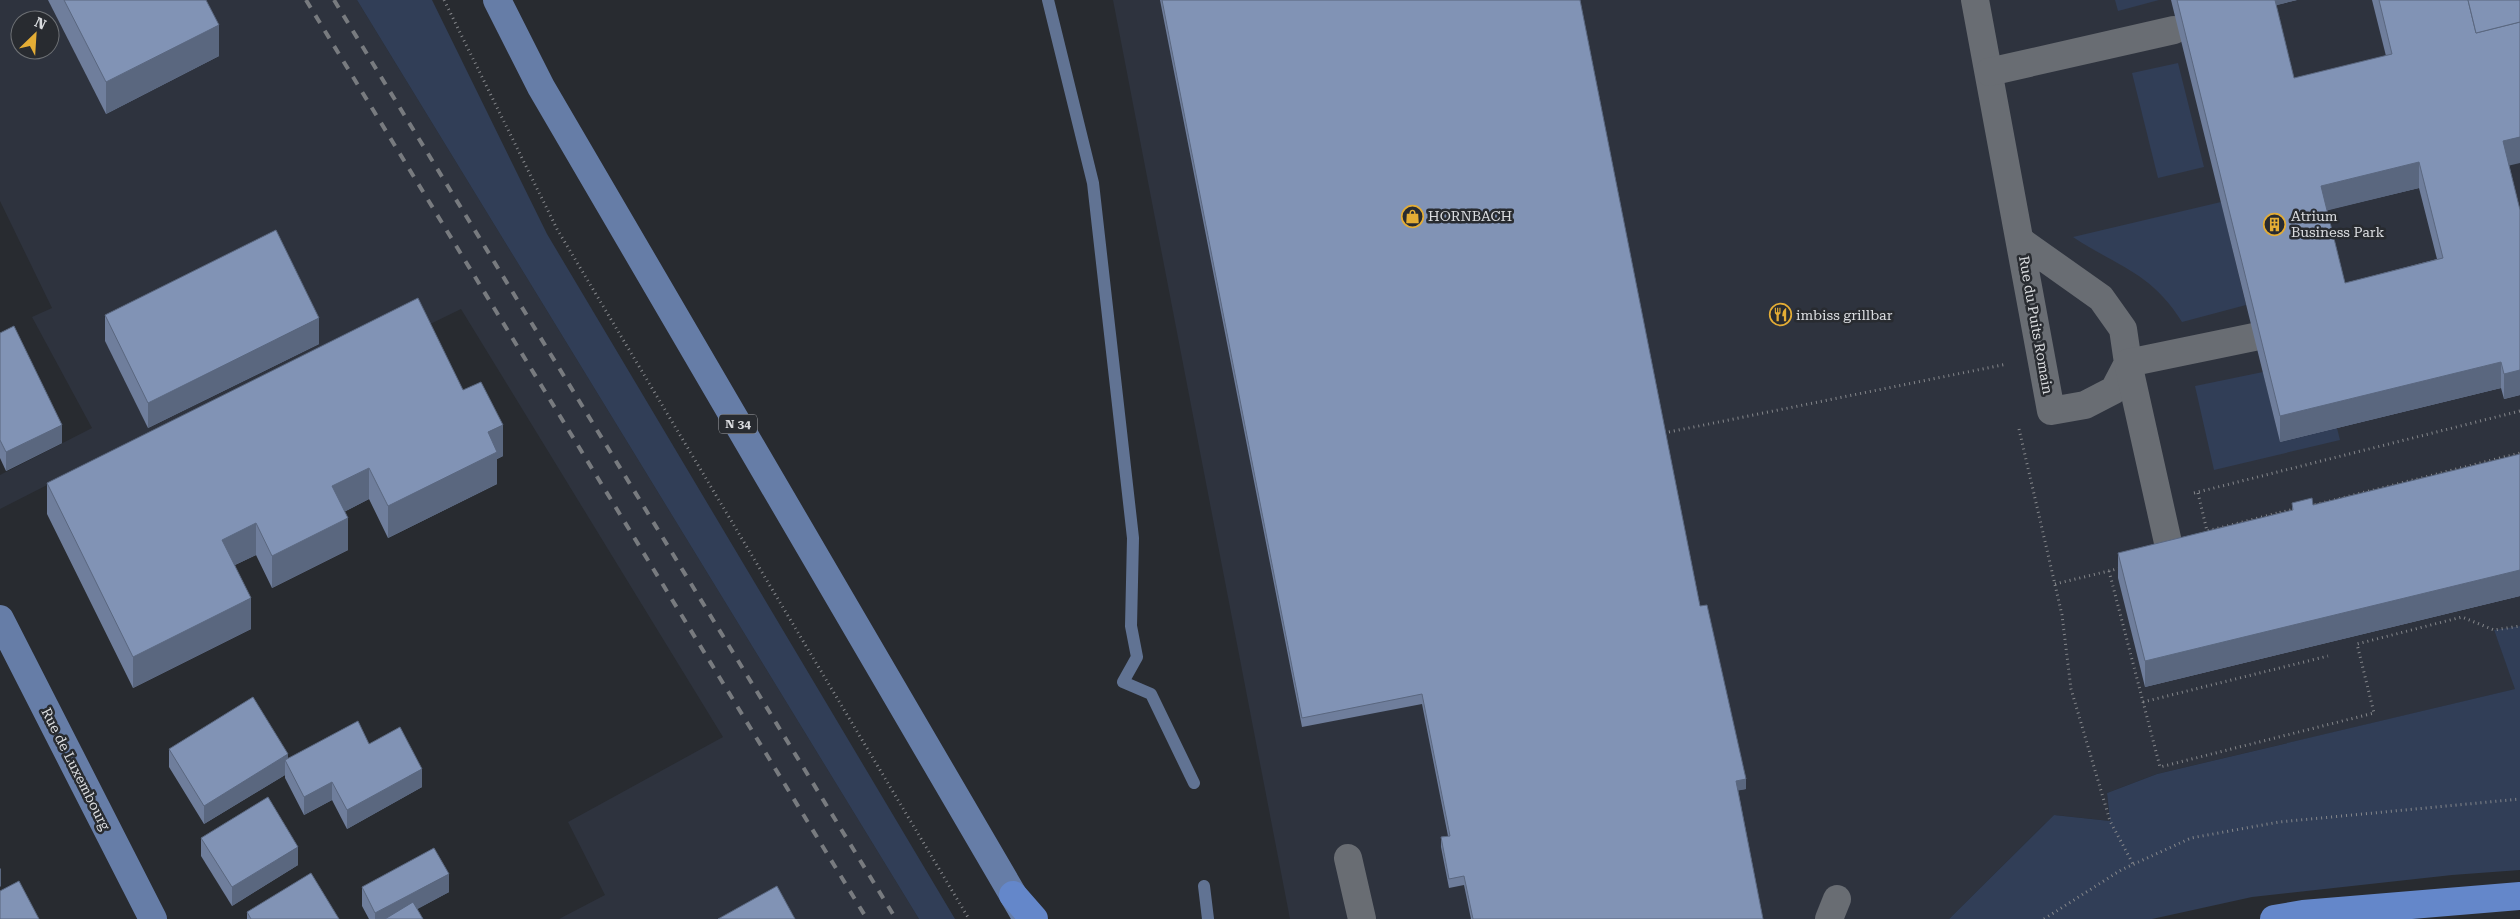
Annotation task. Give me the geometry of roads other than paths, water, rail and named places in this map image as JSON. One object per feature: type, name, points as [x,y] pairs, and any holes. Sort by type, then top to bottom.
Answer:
[{"type":"highway","points":[[1014,895],[1034,919]]},
{"type":"highway","points":[[2274,919],[2303,914],[2520,896]]},
{"type":"main road","name":"N 34","points":[[497,0],[541,87],[1027,919]]},
{"type":"main road","name":"Rue de Luxembourg","points":[[0,619],[153,919]]},
{"type":"street","name":"Rue du Puits Romain","points":[[1975,0],[2022,242],[2051,411],[2085,405],[2114,390],[2128,363],[2123,328],[2100,298],[2022,242]]},
{"type":"street","points":[[1989,72],[2174,30]]},
{"type":"street","points":[[2173,565],[2128,363],[2254,337]]},
{"type":"street","points":[[1348,858],[1362,919]]},
{"type":"waterway","points":[[1048,0],[1093,183],[1133,538],[1131,626],[1137,657],[1123,682],[1151,694],[1194,783]]},
{"type":"waterway","points":[[1204,886],[1208,919]]},
{"type":"railway","points":[[306,0],[867,919]]},
{"type":"railway","points":[[334,0],[896,919]]},
{"type":"place","name":"HORNBACH","points":[[1412,216]]},
{"type":"place","name":"Atrium Business Park","points":[[2275,224]]},
{"type":"place","name":"imbiss grillbar","points":[[1780,315]]}]
